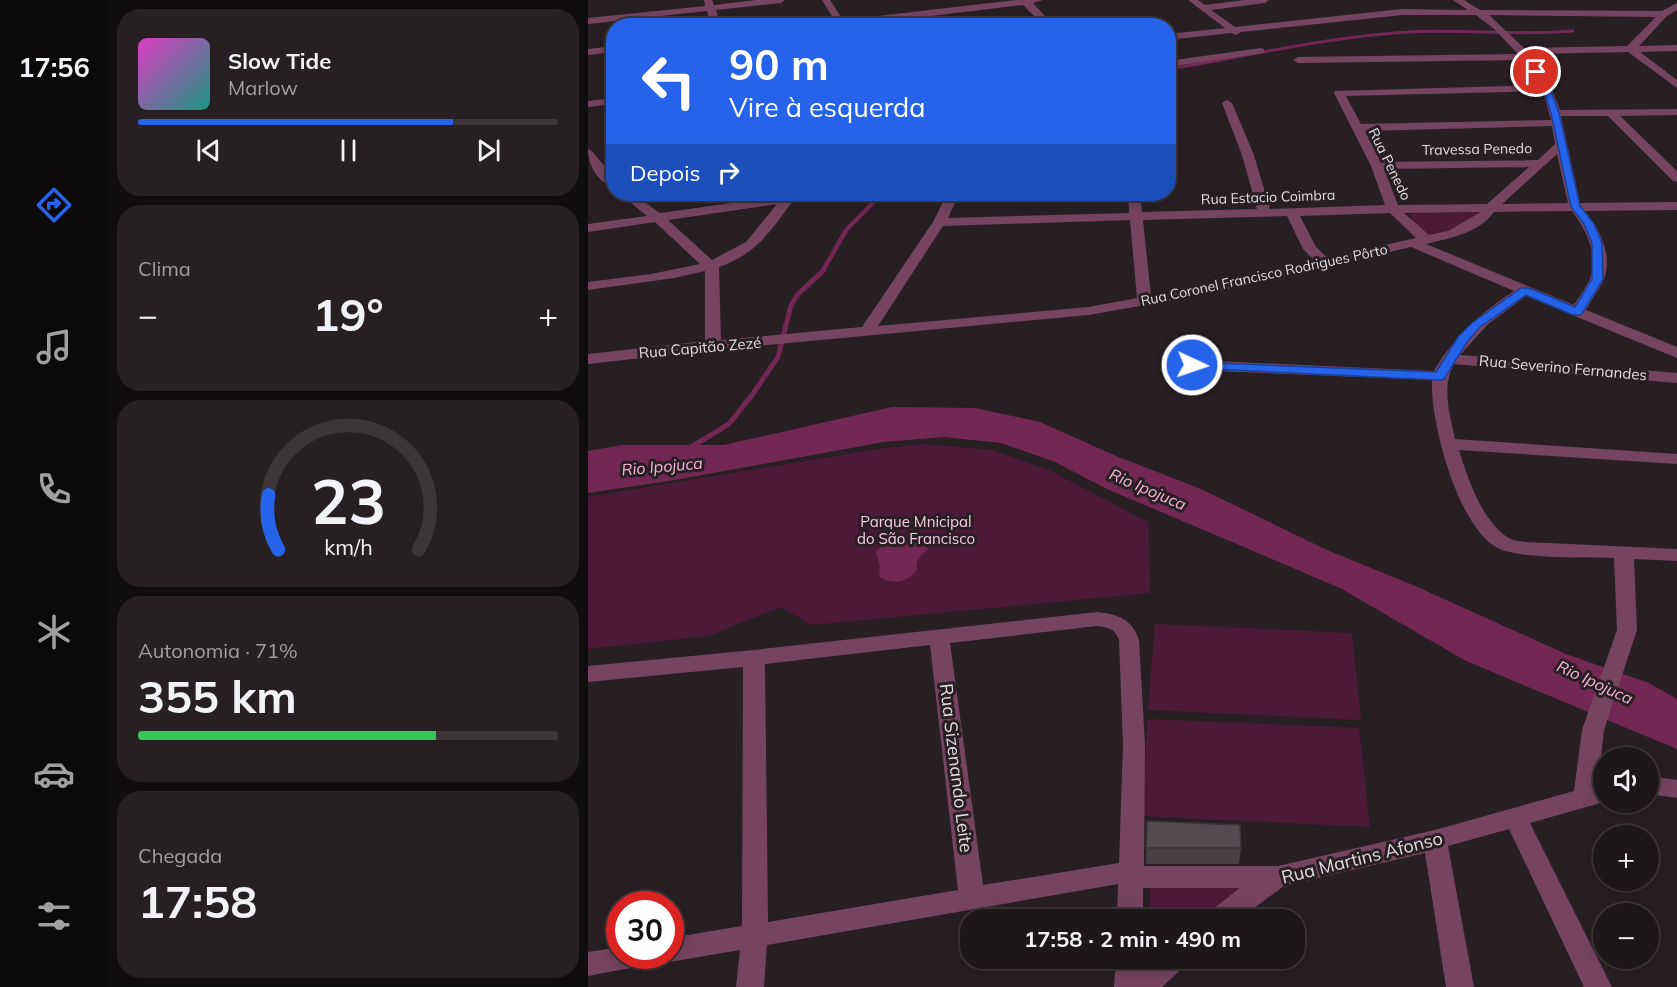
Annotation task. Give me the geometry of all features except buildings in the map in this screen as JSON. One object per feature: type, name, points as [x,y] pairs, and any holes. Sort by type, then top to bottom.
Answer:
[{"type":"street","points":[[609,18],[709,4],[781,0]]},
{"type":"street","points":[[826,0],[837,18]]},
{"type":"street","points":[[889,18],[1039,0]]},
{"type":"street","points":[[1176,63],[1261,51],[1192,0]]},
{"type":"street","points":[[1203,8],[1265,0]]},
{"type":"street","points":[[1457,0],[1480,11],[1504,34],[1523,54],[1546,88],[1556,118],[1575,207],[1589,224],[1597,243],[1598,279],[1577,312]]},
{"type":"street","points":[[1024,1],[1042,18]]},
{"type":"street","points":[[1630,49],[1664,14],[1677,6]]},
{"type":"street","points":[[1176,36],[1381,14],[1480,11],[1664,14]]},
{"type":"street","points":[[588,21],[606,18]]},
{"type":"street","points":[[1298,60],[1677,48]]},
{"type":"street","points":[[1630,49],[1677,85]]},
{"type":"street","points":[[588,52],[606,50]]},
{"type":"street","name":"Rua Penedo","points":[[1419,242],[1393,208],[1377,166],[1340,93],[1546,88]]},
{"type":"street","points":[[588,104],[606,102]]},
{"type":"street","points":[[1227,103],[1248,155],[1265,213]]},
{"type":"street","points":[[588,111],[606,109]]},
{"type":"street","points":[[1610,112],[1677,178]]},
{"type":"street","points":[[1356,128],[1556,118],[1610,112],[1677,112]]},
{"type":"street","name":"Rua Coronel Francisco Rodrigues Pôrto","points":[[811,337],[1078,312],[1218,288],[1452,234],[1483,218],[1491,207],[1561,145]]},
{"type":"street","points":[[588,153],[606,176]]},
{"type":"street","name":"Travessa Penedo","points":[[1377,166],[1543,163]]},
{"type":"street","points":[[588,178],[606,180]]},
{"type":"street","points":[[635,201],[658,218],[712,267],[713,345]]},
{"type":"street","points":[[588,228],[758,201]]},
{"type":"street","points":[[588,286],[712,267],[750,245],[764,231],[784,201]]},
{"type":"street","points":[[867,332],[939,222],[950,201]]},
{"type":"street","points":[[1135,201],[1144,301]]},
{"type":"street","name":"Rua Estacio Coimbra","points":[[939,222],[1393,208],[1677,206]]},
{"type":"street","points":[[1292,212],[1310,249],[1325,263]]},
{"type":"street","points":[[1419,242],[1525,290],[1677,353]]},
{"type":"street","points":[[1525,290],[1476,325],[1440,376],[1442,416],[1448,444],[1477,516],[1502,543],[1526,548],[1677,555]]},
{"type":"street","name":"Rua Capitão Zezé","points":[[588,359],[811,337]]},
{"type":"street","name":"Rua Severino Fernandes","points":[[1450,359],[1677,378]]},
{"type":"street","points":[[1192,365],[1440,376]]},
{"type":"street","points":[[1448,444],[1677,459]]},
{"type":"street","points":[[1593,747],[1593,730],[1627,630],[1624,599],[1624,552]]},
{"type":"street","points":[[588,674],[754,658],[1097,619],[1111,620],[1120,624],[1127,631],[1130,651],[1134,745],[1130,909]]},
{"type":"street","name":"Rua Sizenando Leite","points":[[939,638],[972,898]]},
{"type":"street","points":[[750,987],[755,935],[754,658]]},
{"type":"street","points":[[1659,787],[1677,789]]},
{"type":"street","name":"Rua Martins Afonso","points":[[1232,909],[1278,877],[1435,840],[1593,794]]},
{"type":"street","points":[[1516,818],[1598,987]]},
{"type":"street","points":[[1435,840],[1460,987]]},
{"type":"street","points":[[684,948],[972,898],[1132,874],[1278,877]]},
{"type":"street","points":[[588,964],[606,961]]},
{"type":"street","points":[[1128,987],[1129,969]]},
{"type":"street","points":[[1143,987],[1163,969]]},
{"type":"green space","points":[[1483,212],[1471,224],[1421,240],[1410,214]]},
{"type":"green space","name":"Parque Mnicipal do São Francisco","points":[[925,444],[991,450],[1049,470],[1148,522],[1150,593],[812,625],[781,607],[708,636],[588,649],[588,497],[878,449]]},
{"type":"green space","points":[[1155,624],[1352,633],[1361,720],[1148,710]]},
{"type":"green space","points":[[1148,719],[1359,728],[1370,827],[1141,816]]},
{"type":"green space","points":[[1150,881],[1253,888],[1226,909],[1150,909]]},
{"type":"water","name":"Rio Ipojuca","points":[[892,407],[975,408],[1040,422],[1116,456],[1201,489],[1327,550],[1413,585],[1566,654],[1649,683],[1677,699],[1677,749],[1466,661],[1340,588],[1107,489],[1053,461],[1001,443],[944,437],[884,442],[675,480],[588,493],[588,451],[622,445],[724,445]]},
{"type":"water","points":[[920,539],[928,549],[918,560],[917,570],[908,578],[895,582],[879,577],[880,567],[876,551],[889,540]]},
{"type":"waterway","points":[[1176,68],[1318,42],[1378,34],[1429,31],[1532,33],[1573,31]]},
{"type":"waterway","points":[[822,272],[847,229],[875,201]]},
{"type":"waterway","points":[[688,449],[729,424],[752,395],[778,357],[791,305],[798,294],[822,272]]},
{"type":"route","points":[[1192,365],[1440,376],[1462,340],[1476,325],[1525,290],[1577,312],[1598,279],[1597,243],[1589,224],[1575,207],[1555,113],[1546,88],[1536,72]]}]
